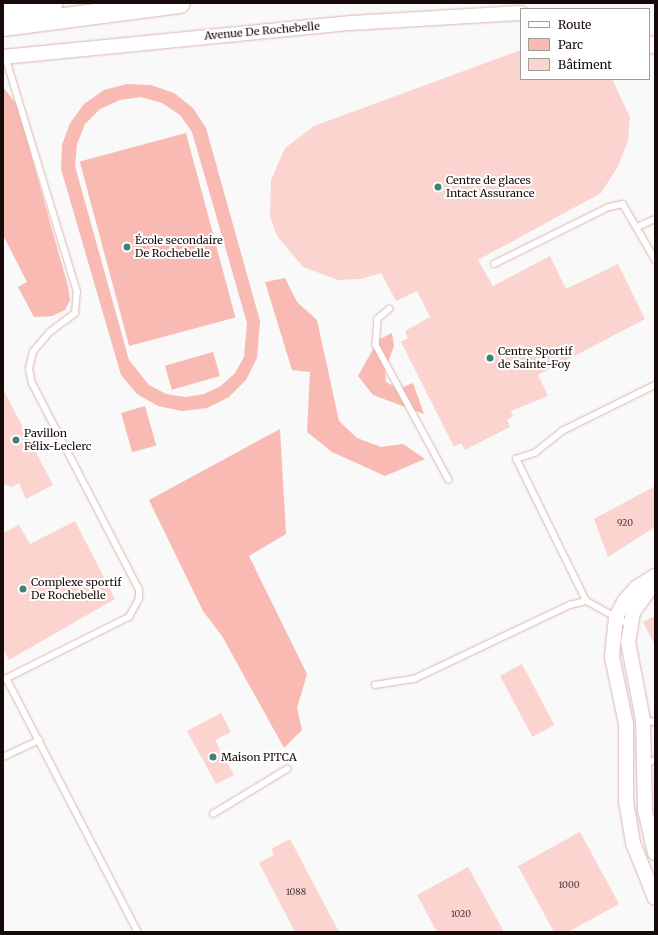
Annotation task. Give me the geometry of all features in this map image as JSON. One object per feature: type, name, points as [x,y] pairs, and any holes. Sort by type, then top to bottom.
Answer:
[{"type":"highway","points":[[3,8],[53,3]]},
{"type":"highway","points":[[3,26],[180,3]]},
{"type":"street","name":"Avenue De Rochebelle","points":[[4,56],[351,23],[520,13]]},
{"type":"street","points":[[655,576],[636,588],[616,618],[612,657],[626,724],[626,801],[633,843],[655,898]]},
{"type":"street","points":[[655,582],[642,597],[629,625],[630,659],[649,721],[649,763],[645,810],[655,853]]},
{"type":"lane","points":[[4,56],[77,292],[74,314],[50,332],[33,352],[29,369],[32,384],[139,590],[139,599],[129,617],[5,680],[39,740],[138,932]]},
{"type":"lane","points":[[494,264],[609,207],[623,204],[655,259]]},
{"type":"lane","points":[[637,227],[655,219]]},
{"type":"lane","points":[[390,308],[378,319],[376,345],[449,480]]},
{"type":"lane","points":[[629,625],[586,601],[516,459],[535,453],[562,431],[655,385]]},
{"type":"lane","points":[[375,685],[414,679],[570,605],[586,601]]},
{"type":"lane","points":[[3,757],[39,740]]},
{"type":"lane","points":[[213,814],[287,769]]},
{"type":"green space","points":[[127,84],[151,85],[174,93],[193,108],[206,128],[260,321],[257,358],[246,380],[229,397],[207,408],[182,411],[158,406],[137,394],[121,375],[61,169],[62,145],[70,123],[84,104],[104,90]],"holes":[[[141,97],[162,103],[180,115],[192,132],[247,323],[244,357],[235,373],[221,386],[204,394],[185,397],[166,394],[149,385],[129,360],[75,166],[77,144],[85,124],[100,109],[120,100]]]},
{"type":"green space","points":[[3,87],[17,105],[68,286],[70,300],[65,310],[52,316],[34,317],[18,287],[27,282],[3,235]]},
{"type":"green space","points":[[186,133],[235,317],[129,346],[80,161]]},
{"type":"green space","points":[[285,278],[297,302],[317,320],[339,421],[357,438],[381,447],[403,444],[425,459],[385,476],[332,452],[307,432],[310,372],[292,370],[265,282]]},
{"type":"green space","points":[[392,333],[394,346],[385,371],[386,382],[399,389],[413,383],[424,414],[373,395],[358,376],[378,340]]},
{"type":"green space","points":[[213,352],[220,376],[172,390],[165,366]]},
{"type":"green space","points":[[145,406],[156,445],[132,452],[121,413]]},
{"type":"green space","points":[[280,429],[286,534],[249,556],[307,674],[297,708],[302,730],[284,748],[222,636],[203,611],[149,500]]},
{"type":"building","name":"Centre de glaces Intact Assurance","points":[[520,50],[520,80],[612,80],[630,117],[628,141],[617,168],[601,193],[478,260],[493,286],[550,256],[566,289],[618,264],[645,319],[538,375],[548,396],[511,411],[513,416],[507,420],[510,427],[465,450],[461,443],[454,447],[401,342],[408,338],[405,331],[430,317],[417,291],[396,301],[381,273],[361,279],[338,280],[303,267],[277,236],[270,216],[271,180],[285,148],[314,126]]},
{"type":"building","name":"Pavillon Félix-Leclerc","points":[[3,389],[53,485],[26,499],[19,483],[12,487],[3,484]]},
{"type":"building","points":[[655,486],[655,527],[608,557],[594,519]]},
{"type":"building","name":"Complexe sportif De Rochebelle","points":[[75,521],[115,599],[9,660],[3,649],[3,533],[19,525],[30,544]]},
{"type":"building","points":[[655,616],[655,645],[643,622]]},
{"type":"building","points":[[522,664],[554,725],[532,737],[500,676]]},
{"type":"building","name":"Maison PITCA","points":[[221,713],[231,732],[215,740],[234,775],[216,784],[187,731]]},
{"type":"building","points":[[580,832],[619,904],[568,932],[554,932],[518,866]]},
{"type":"building","points":[[290,839],[339,932],[295,932],[259,863],[274,855],[271,849]]},
{"type":"building","points":[[468,867],[504,932],[437,932],[417,895]]},
{"type":"place","name":"Centre de glaces Intact Assurance","points":[[438,187]]},
{"type":"place","name":"École secondaire De Rochebelle","points":[[127,247]]},
{"type":"place","name":"Centre Sportif de Sainte-Foy","points":[[490,358]]},
{"type":"place","name":"Pavillon Félix-Leclerc","points":[[16,440]]},
{"type":"place","name":"Complexe sportif De Rochebelle","points":[[23,589]]},
{"type":"place","name":"Maison PITCA","points":[[213,757]]}]
